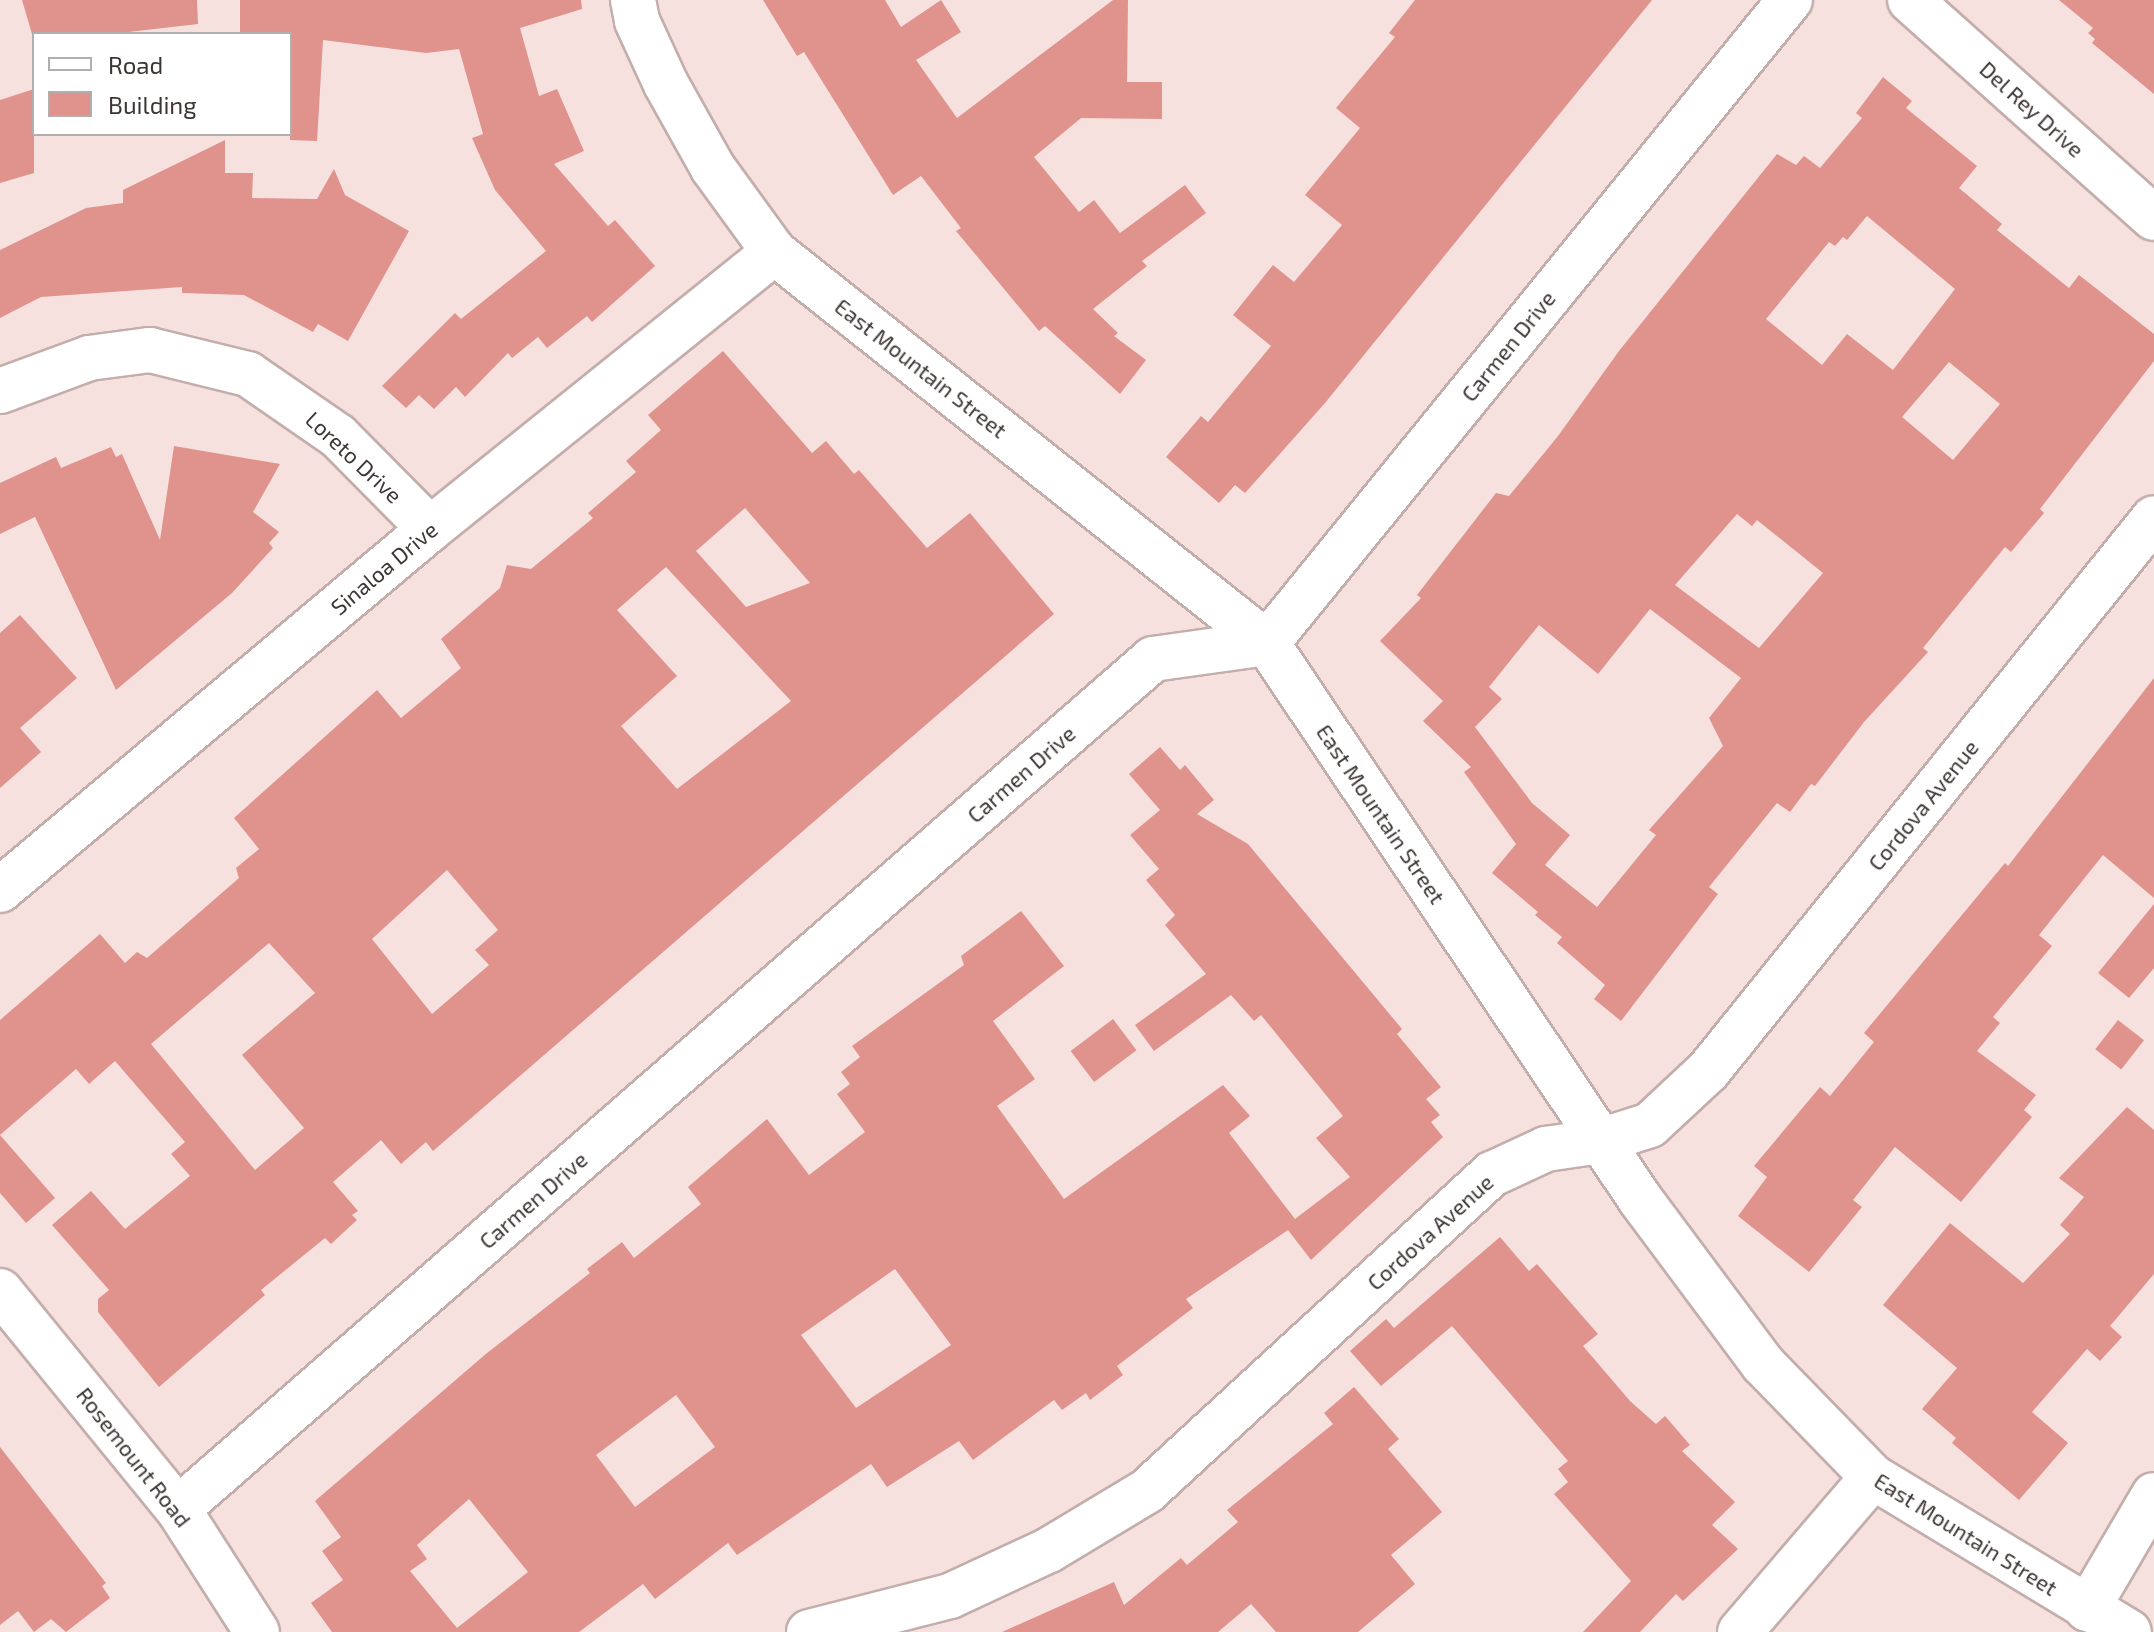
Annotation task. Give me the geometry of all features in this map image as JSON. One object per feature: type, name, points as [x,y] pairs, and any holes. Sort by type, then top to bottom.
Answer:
[{"type":"street","name":"East Mountain Street","points":[[633,0],[637,21],[666,84],[713,168],[774,252],[1267,643],[1600,1141],[1763,1364],[1873,1477],[2129,1632]]},
{"type":"street","name":"Carmen Drive","points":[[178,1509],[1153,659],[1267,643],[1790,0]]},
{"type":"street","name":"Del Rey Drive","points":[[1910,0],[2154,218]]},
{"type":"street","name":"Sinaloa Drive","points":[[0,890],[430,529],[774,252]]},
{"type":"street","name":"Loreto Drive","points":[[0,391],[89,358],[150,350],[236,370],[289,397],[338,436],[430,529]]},
{"type":"street","name":"Cordova Avenue","points":[[809,1632],[950,1596],[1049,1550],[1147,1491],[1492,1174],[1546,1149],[1600,1141],[1650,1125],[1708,1071],[2154,518]]},
{"type":"street","name":"Rosemount Road","points":[[0,1291],[178,1509],[257,1632]]},
{"type":"street","points":[[1740,1632],[1873,1477]]},
{"type":"street","points":[[2087,1609],[2154,1495]]},
{"type":"building","points":[[22,0],[197,0],[198,24],[128,32],[32,34]]},
{"type":"building","points":[[240,0],[581,0],[582,9],[520,28],[539,96],[557,89],[584,151],[554,164],[608,226],[615,220],[655,266],[592,322],[587,316],[547,348],[538,337],[512,358],[508,353],[465,397],[456,387],[434,409],[419,395],[406,408],[382,386],[455,313],[461,319],[546,251],[495,190],[472,138],[483,134],[459,49],[426,53],[323,40],[317,141],[290,140],[292,32],[240,32]]},
{"type":"building","points":[[763,0],[885,0],[901,27],[941,0],[961,32],[916,60],[957,118],[1113,0],[1128,0],[1127,82],[1162,82],[1162,119],[1081,118],[1034,157],[1079,212],[1094,200],[1120,233],[1185,185],[1206,213],[1142,261],[1147,266],[1093,309],[1118,333],[1114,336],[1146,360],[1120,394],[1045,326],[1039,331],[956,231],[961,228],[921,176],[893,195],[804,52],[797,56]]},
{"type":"building","points":[[1415,0],[1652,0],[1325,403],[1245,493],[1235,485],[1219,503],[1166,457],[1201,416],[1208,422],[1271,346],[1233,315],[1273,265],[1294,282],[1342,225],[1305,195],[1360,128],[1336,108],[1395,37],[1389,33]]},
{"type":"building","points":[[2059,0],[2154,0],[2154,94],[2092,43],[2095,39],[2088,33],[2093,28]]},
{"type":"building","points":[[1883,77],[1912,101],[1906,108],[1977,166],[1959,188],[2002,224],[1997,230],[2069,288],[2079,275],[2154,334],[2154,361],[2040,509],[2044,513],[2011,552],[2005,547],[1923,648],[1928,652],[1864,722],[1815,786],[1811,784],[1790,812],[1777,803],[1709,887],[1718,894],[1621,1021],[1594,999],[1605,985],[1557,943],[1562,937],[1535,915],[1538,912],[1492,873],[1516,844],[1464,772],[1471,767],[1423,721],[1443,701],[1380,641],[1421,598],[1417,595],[1496,493],[1509,496],[1558,436],[1619,351],[1777,154],[1796,165],[1804,156],[1820,168],[1862,118],[1856,113]],"holes":[[[1867,216],[1955,289],[1893,370],[1847,334],[1822,365],[1766,319],[1829,242],[1835,246],[1843,237],[1847,240]],[[1949,362],[2000,404],[1953,460],[1902,417]],[[1737,514],[1752,526],[1757,520],[1823,573],[1759,648],[1675,585]],[[1650,609],[1741,678],[1709,718],[1723,746],[1649,830],[1656,835],[1597,907],[1545,865],[1570,835],[1532,803],[1475,727],[1502,699],[1489,687],[1539,625],[1598,674]]]},
{"type":"building","points":[[32,90],[34,173],[0,183],[0,100]]},
{"type":"building","points":[[225,140],[225,173],[253,173],[252,198],[317,199],[334,169],[345,195],[409,231],[348,341],[318,324],[313,332],[244,295],[182,293],[182,287],[41,297],[0,318],[0,250],[86,208],[123,203],[123,190]]},
{"type":"building","points":[[723,351],[812,453],[826,441],[854,474],[859,470],[927,548],[970,513],[1054,614],[433,1151],[426,1142],[401,1164],[381,1140],[333,1182],[358,1211],[352,1215],[357,1220],[331,1244],[325,1238],[261,1290],[265,1295],[159,1387],[98,1312],[98,1299],[109,1290],[52,1225],[91,1191],[125,1229],[190,1176],[171,1154],[185,1142],[115,1061],[89,1084],[76,1069],[0,1135],[0,1020],[100,934],[125,963],[137,952],[147,958],[239,878],[236,868],[259,849],[234,818],[377,690],[401,718],[461,668],[441,639],[500,588],[507,565],[531,569],[593,518],[588,513],[636,472],[626,461],[661,430],[648,415]],"holes":[[[745,508],[810,583],[746,607],[696,551]],[[666,567],[791,701],[677,789],[621,726],[677,676],[617,610]],[[447,870],[498,930],[475,950],[489,965],[432,1014],[372,939]],[[269,943],[315,993],[242,1055],[304,1128],[255,1170],[151,1044]]]},
{"type":"building","points":[[174,446],[280,464],[253,512],[279,532],[269,543],[273,548],[232,593],[116,690],[35,517],[0,534],[0,483],[56,457],[61,468],[111,447],[116,457],[122,454],[160,540]]},
{"type":"building","points":[[20,615],[77,678],[20,728],[41,752],[0,788],[0,633]]},
{"type":"building","points":[[2154,678],[2154,898],[2103,855],[2039,935],[2052,946],[1993,1017],[2000,1023],[1977,1051],[2036,1095],[2024,1110],[2032,1117],[1961,1202],[1895,1147],[1853,1200],[1862,1207],[1809,1272],[1738,1216],[1767,1177],[1754,1166],[1820,1087],[1830,1096],[1874,1042],[1864,1033],[2005,863],[2008,866]]},
{"type":"building","points":[[1160,747],[1180,770],[1185,765],[1214,800],[1197,814],[1248,844],[1402,1029],[1397,1034],[1441,1087],[1426,1099],[1440,1115],[1431,1122],[1443,1137],[1311,1260],[1288,1230],[1186,1299],[1193,1308],[1117,1366],[1123,1375],[1090,1400],[1086,1393],[1062,1410],[1054,1400],[973,1460],[959,1441],[887,1487],[871,1464],[737,1555],[728,1543],[655,1599],[643,1584],[579,1632],[332,1632],[311,1603],[343,1580],[322,1551],[341,1537],[315,1501],[487,1353],[590,1273],[587,1269],[622,1242],[634,1258],[701,1204],[688,1187],[767,1119],[809,1175],[865,1132],[837,1094],[850,1084],[841,1072],[860,1057],[852,1046],[964,965],[961,956],[1021,911],[1064,966],[993,1021],[1035,1079],[997,1106],[1064,1199],[1223,1085],[1250,1116],[1229,1133],[1295,1219],[1350,1177],[1316,1138],[1343,1116],[1261,1015],[1254,1021],[1231,995],[1154,1051],[1135,1025],[1206,974],[1165,925],[1175,915],[1146,880],[1159,869],[1130,835],[1160,810],[1129,774]],"holes":[[[895,1269],[951,1345],[856,1408],[801,1335]],[[676,1395],[715,1447],[635,1507],[596,1455]],[[469,1499],[528,1572],[457,1628],[410,1571],[427,1559],[417,1545]]]},
{"type":"building","points":[[2154,904],[2154,968],[2129,998],[2098,973]]},
{"type":"building","points":[[1113,1019],[1136,1050],[1094,1082],[1071,1051]]},
{"type":"building","points":[[2118,1020],[2144,1040],[2121,1069],[2095,1049]]},
{"type":"building","points":[[2127,1107],[2154,1130],[2154,1274],[2110,1326],[2122,1337],[2100,1361],[2087,1349],[2032,1412],[2068,1443],[2019,1500],[1952,1443],[1956,1438],[1922,1409],[1957,1368],[1883,1305],[1950,1223],[2023,1283],[2070,1234],[2060,1225],[2084,1197],[2059,1178]]},
{"type":"building","points":[[0,1135],[55,1198],[26,1223],[0,1193]]},
{"type":"building","points":[[1500,1237],[1529,1271],[1537,1264],[1598,1334],[1583,1346],[1630,1401],[1656,1424],[1665,1416],[1690,1445],[1682,1451],[1735,1502],[1712,1525],[1738,1549],[1683,1601],[1676,1594],[1640,1632],[1583,1632],[1631,1581],[1554,1494],[1568,1482],[1558,1469],[1568,1461],[1452,1326],[1381,1386],[1350,1351],[1386,1319],[1394,1328]]},
{"type":"building","points":[[1354,1387],[1399,1439],[1388,1449],[1442,1512],[1391,1555],[1415,1584],[1358,1632],[1276,1632],[1251,1604],[1218,1632],[1002,1632],[1114,1582],[1124,1605],[1181,1558],[1187,1565],[1238,1522],[1227,1510],[1333,1424],[1324,1413]]},
{"type":"building","points":[[0,1447],[106,1583],[102,1586],[110,1598],[66,1632],[51,1619],[34,1632],[18,1611],[0,1625]]}]
